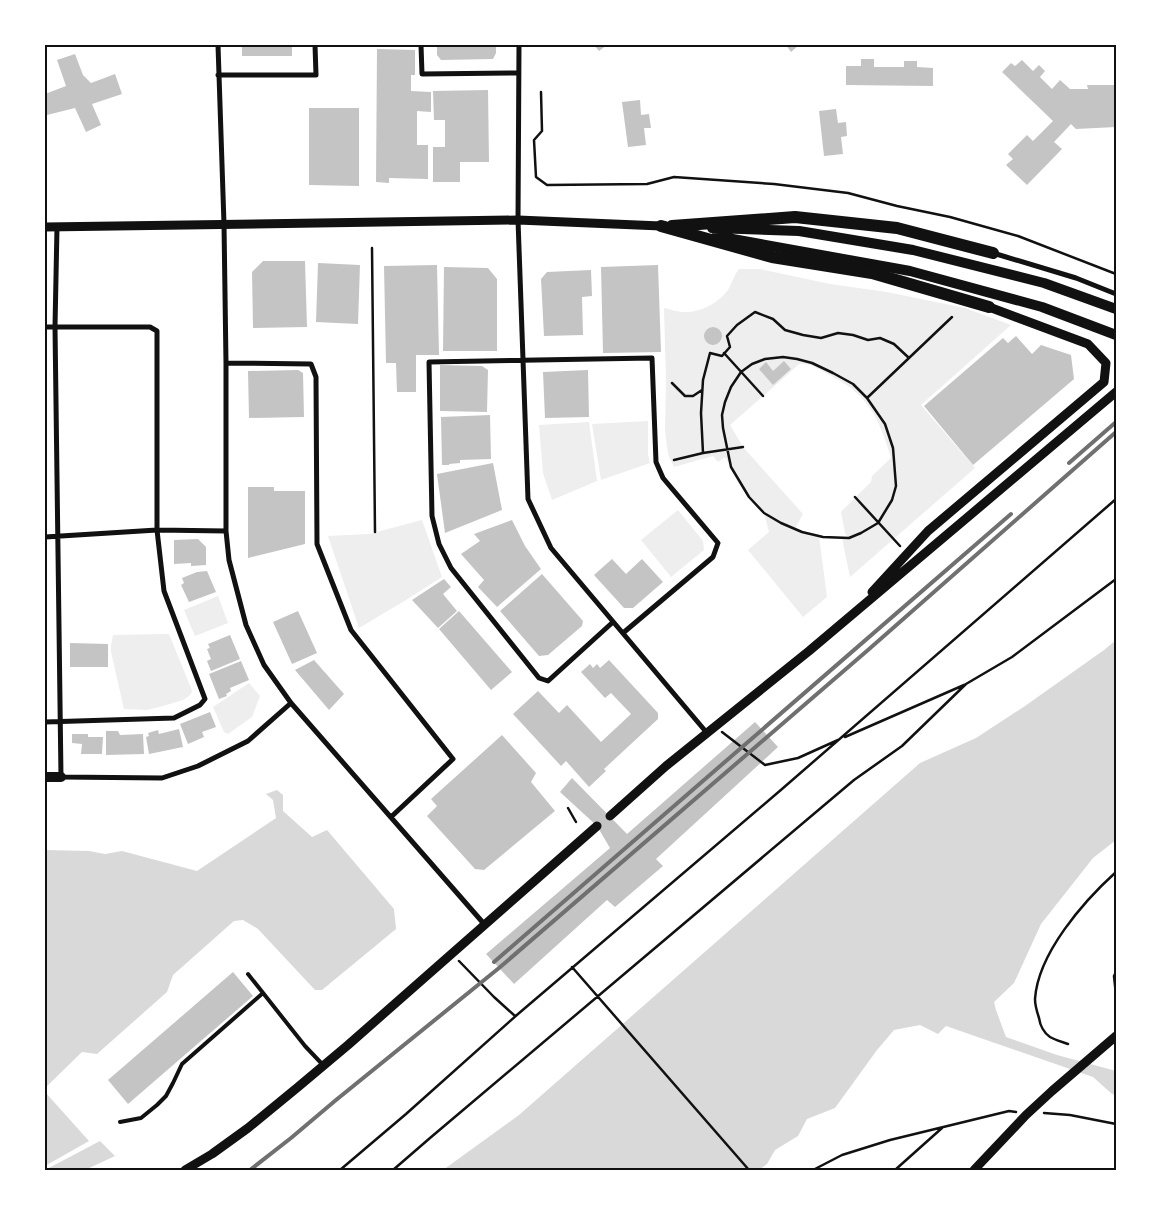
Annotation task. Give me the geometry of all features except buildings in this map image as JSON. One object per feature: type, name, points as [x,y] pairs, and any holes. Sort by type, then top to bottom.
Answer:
[{"type":"main road","points":[[661,226],[795,217],[897,228],[993,253]]},
{"type":"main road","points":[[661,226],[772,257],[872,273],[989,307]]},
{"type":"main road","points":[[661,226],[798,231],[913,250],[1044,283],[1116,309]]},
{"type":"main road","points":[[661,226],[910,271],[1042,307],[1116,335]]},
{"type":"main road","points":[[45,777],[61,777]]},
{"type":"street","points":[[218,45],[224,224],[226,531],[229,560],[246,625],[264,665],[291,703],[485,925]]},
{"type":"street","points":[[218,75],[316,75],[315,45]]},
{"type":"street","points":[[421,45],[422,74],[520,73]]},
{"type":"street","points":[[519,45],[518,220],[528,499],[551,548],[613,622],[711,730]]},
{"type":"street","points":[[45,227],[518,220],[661,226]]},
{"type":"street","points":[[56,227],[61,777],[162,778],[198,766],[248,741],[291,703]]},
{"type":"street","points":[[993,253],[1076,278],[1116,294]]},
{"type":"street","points":[[847,619],[928,531],[1104,382],[1106,363],[1088,344],[989,307]]},
{"type":"street","points":[[45,327],[150,327],[157,331],[157,530],[164,591],[205,699],[200,705],[174,718],[45,722]]},
{"type":"street","points":[[613,622],[548,681],[539,678],[451,568],[439,544],[432,516],[429,362],[652,358],[656,462],[663,478],[718,543],[713,557],[623,633]]},
{"type":"street","points":[[226,362],[311,364],[316,377],[317,544],[350,630],[453,759],[391,817]]},
{"type":"street","points":[[610,816],[666,766],[847,619],[1116,392]]},
{"type":"street","points":[[45,537],[157,530],[226,531]]},
{"type":"street","points":[[185,1170],[212,1154],[248,1128],[324,1066],[597,826]]},
{"type":"street","points":[[974,1170],[1052,1090],[1116,1036]]},
{"type":"lane","points":[[248,974],[305,1046],[324,1066]]},
{"type":"lane","points":[[120,1122],[141,1118],[157,1105],[166,1096],[174,1083],[182,1064],[263,993]]},
{"type":"path","points":[[541,92],[542,131],[534,140],[536,177],[547,184],[647,184],[674,177],[774,184],[848,193],[1018,236],[1116,274]]},
{"type":"path","points":[[372,248],[375,532]]},
{"type":"path","points":[[703,453],[702,390],[710,353],[722,356],[730,347],[727,336],[755,312],[773,319],[785,330],[803,335],[821,338],[838,333],[868,340],[880,338],[894,344],[909,358]]},
{"type":"path","points":[[867,398],[952,316]]},
{"type":"path","points":[[724,353],[763,396]]},
{"type":"path","points":[[797,358],[812,363],[853,384],[867,398],[885,424],[893,448],[895,467],[896,486],[892,500],[878,523],[849,538],[833,538],[802,532],[764,513],[749,497],[731,467],[722,428],[722,414],[725,402],[731,387],[741,372],[752,364],[765,359],[797,358]]},
{"type":"path","points":[[672,383],[684,396],[693,396],[702,390]]},
{"type":"path","points":[[674,460],[703,453],[743,447]]},
{"type":"path","points":[[855,497],[900,546]]},
{"type":"path","points":[[340,1170],[406,1114],[515,1016],[841,738],[1116,499]]},
{"type":"path","points":[[711,730],[765,766],[798,758],[966,684],[1012,657],[1116,579]]},
{"type":"path","points":[[393,1170],[452,1118],[854,780],[902,746],[966,684]]},
{"type":"path","points":[[568,808],[576,822]]},
{"type":"path","points":[[1068,1044],[1050,1037],[1041,1026],[1035,1000],[1038,982],[1056,942],[1076,915],[1116,872]]},
{"type":"path","points":[[452,954],[515,1016]]},
{"type":"path","points":[[572,967],[749,1170]]},
{"type":"path","points":[[1116,972],[1114,976],[1116,994]]},
{"type":"path","points":[[813,1170],[842,1155],[890,1140],[1009,1111],[1017,1112]]},
{"type":"path","points":[[1044,1113],[1070,1115],[1116,1124]]},
{"type":"path","points":[[895,1170],[944,1127]]},
{"type":"shaded area","points":[[739,269],[760,269],[830,284],[887,292],[965,308],[1011,325],[921,405],[975,468],[850,577],[842,538],[848,538],[845,533],[841,512],[871,482],[872,476],[891,458],[881,429],[869,406],[851,388],[839,380],[812,366],[799,364],[730,425],[743,447],[803,514],[795,529],[819,536],[827,597],[803,617],[748,550],[769,532],[764,513],[749,497],[725,457],[718,462],[713,456],[674,467],[668,454],[665,430],[664,308],[678,312],[703,309],[719,299],[728,290]]},
{"type":"shaded area","points":[[648,421],[648,455],[650,463],[601,480],[592,424]]},
{"type":"shaded area","points":[[589,422],[597,481],[552,500],[543,473],[539,425]]},
{"type":"shaded area","points":[[678,510],[703,541],[704,550],[671,577],[641,540]]},
{"type":"shaded area","points":[[422,520],[442,577],[359,628],[328,536],[369,534]]},
{"type":"shaded area","points":[[218,596],[228,623],[195,636],[184,610]]},
{"type":"shaded area","points":[[169,634],[192,692],[183,700],[147,710],[124,709],[111,652],[113,635]]},
{"type":"shaded area","points":[[1116,640],[1116,840],[1093,858],[1041,924],[1014,983],[994,1002],[1006,1037],[1057,1055],[1116,1071],[1116,1095],[1112,1094],[1093,1077],[946,1026],[938,1034],[920,1025],[894,1030],[835,1108],[807,1119],[798,1136],[775,1150],[767,1164],[759,1170],[443,1170],[519,1115],[920,763],[976,738],[1025,706]]},
{"type":"shaded area","points":[[249,683],[260,696],[252,717],[228,734],[224,732],[213,707]]},
{"type":"shaded area","points":[[277,790],[283,795],[283,811],[312,837],[327,830],[394,909],[396,929],[322,990],[315,990],[258,929],[243,920],[234,921],[173,975],[167,992],[97,1054],[82,1052],[45,1088],[45,850],[89,851],[105,854],[122,851],[197,871],[276,818],[273,800],[266,794]]},
{"type":"shaded area","points":[[45,1092],[89,1141],[45,1166]]},
{"type":"shaded area","points":[[100,1141],[115,1156],[85,1170],[45,1170]]},
{"type":"railway","points":[[1069,463],[1116,422]]},
{"type":"railway","points":[[250,1170],[499,968],[868,650],[1116,432]]},
{"type":"railway","points":[[494,962],[1011,514]]}]
